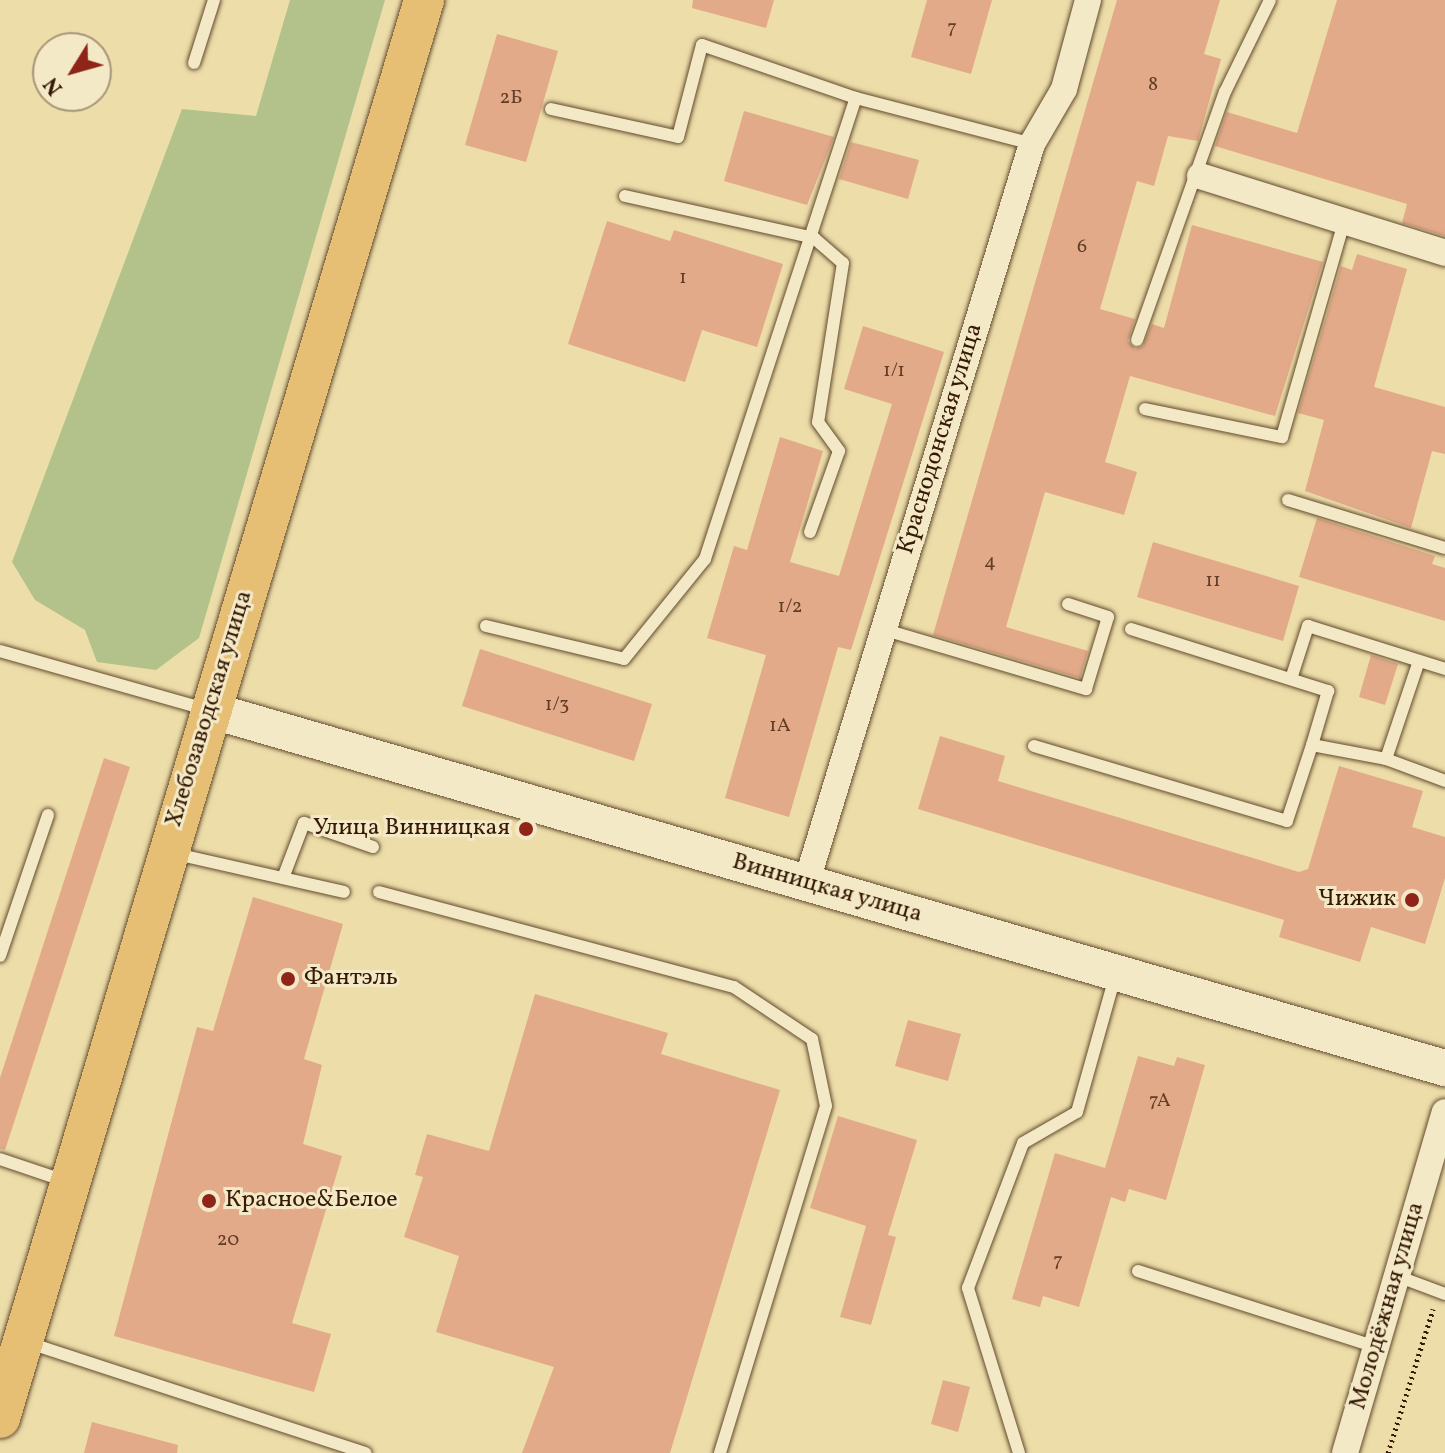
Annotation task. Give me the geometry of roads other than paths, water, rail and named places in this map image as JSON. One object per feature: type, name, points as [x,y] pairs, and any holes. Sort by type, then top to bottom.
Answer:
[{"type":"main road","name":"Хлебозаводская улица","points":[[0,1418],[424,0]]},
{"type":"street","name":"Краснодонская улица","points":[[806,884],[1032,144],[1064,89],[1088,0]]},
{"type":"street","points":[[1200,176],[1345,219],[1445,253]]},
{"type":"street","name":"Винницкая улица","points":[[210,710],[1445,1068]]},
{"type":"street","name":"Молодёжная улица","points":[[1345,1453],[1445,1112]]},
{"type":"lane","points":[[194,63],[214,0]]},
{"type":"lane","points":[[1137,340],[1200,176],[1225,92],[1270,0]]},
{"type":"lane","points":[[551,109],[678,137],[702,45],[856,98],[1032,144]]},
{"type":"lane","points":[[486,626],[624,659],[705,559],[814,238],[856,98]]},
{"type":"lane","points":[[625,196],[814,238],[843,263],[818,422],[839,451],[810,532]]},
{"type":"lane","points":[[1145,409],[1282,437],[1345,219]]},
{"type":"lane","points":[[1288,500],[1445,548]]},
{"type":"lane","points":[[882,629],[1086,689],[1108,617],[1068,604]]},
{"type":"lane","points":[[1291,679],[1308,626],[1445,669]]},
{"type":"lane","points":[[1034,746],[1287,821],[1328,691],[1131,629]]},
{"type":"lane","points":[[0,651],[210,710]]},
{"type":"lane","points":[[1386,759],[1419,661]]},
{"type":"lane","points":[[1312,745],[1386,759],[1445,781]]},
{"type":"lane","points":[[0,956],[48,815]]},
{"type":"lane","points":[[283,878],[304,823],[373,847]]},
{"type":"lane","points":[[167,852],[344,892]]},
{"type":"lane","points":[[379,892],[734,987],[812,1039],[826,1106],[720,1453]]},
{"type":"lane","points":[[1019,1453],[968,1288],[1023,1143],[1077,1112],[1117,971]]},
{"type":"lane","points":[[0,1159],[72,1184]]},
{"type":"lane","points":[[1138,1271],[1376,1347]]},
{"type":"lane","points":[[1397,1276],[1442,1292]]},
{"type":"lane","points":[[22,1341],[366,1453]]},
{"type":"place","name":"Улица Винницкая","points":[[526,829]]},
{"type":"place","name":"Чижик","points":[[1412,900]]},
{"type":"place","name":"Фантэль","points":[[288,979]]},
{"type":"place","name":"Красное&Белое","points":[[209,1201]]}]
